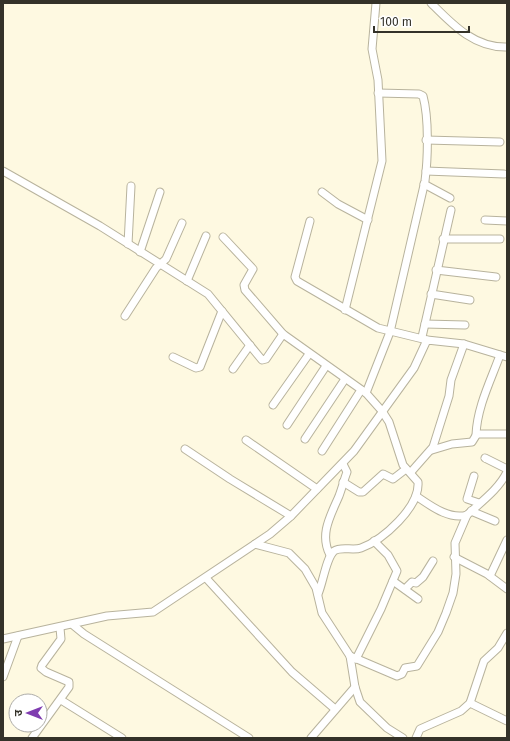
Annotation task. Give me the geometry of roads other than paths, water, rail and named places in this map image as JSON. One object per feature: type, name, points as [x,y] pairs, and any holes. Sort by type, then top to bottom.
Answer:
[{"type":"street","points":[[345,310],[382,162],[378,93],[372,49],[376,3]]},
{"type":"street","points":[[431,3],[452,24],[467,36],[492,45],[507,47]]},
{"type":"street","points":[[322,451],[364,392],[390,332],[424,184],[426,171],[426,140],[423,96],[419,94],[378,93]]},
{"type":"street","points":[[426,140],[500,142]]},
{"type":"street","points":[[3,171],[100,226],[208,294],[264,360],[283,334]]},
{"type":"street","points":[[426,171],[504,174]]},
{"type":"street","points":[[424,184],[450,198]]},
{"type":"street","points":[[128,244],[131,186]]},
{"type":"street","points":[[140,252],[160,192]]},
{"type":"street","points":[[322,192],[338,204],[368,220]]},
{"type":"street","points":[[3,639],[60,628],[107,616],[153,612],[255,544],[291,516],[343,464],[382,411],[392,401],[414,368],[424,338],[425,324],[436,270],[451,210]]},
{"type":"street","points":[[485,220],[507,221]]},
{"type":"street","points":[[310,221],[295,280],[378,328],[390,332],[464,344],[504,356],[484,398],[476,435],[472,442],[452,444],[432,450],[408,470],[394,478],[383,474],[370,487],[361,492],[344,482]]},
{"type":"street","points":[[125,316],[159,264],[166,259],[182,223]]},
{"type":"street","points":[[187,281],[206,236]]},
{"type":"street","points":[[223,237],[252,266],[252,271],[244,285],[244,290],[283,334],[364,392],[382,411],[389,422],[401,461],[418,484],[416,496],[410,509],[401,520],[374,541],[360,548],[337,549],[330,555],[318,594]]},
{"type":"street","points":[[443,239],[500,238]]},
{"type":"street","points":[[436,270],[496,276]]},
{"type":"street","points":[[431,294],[470,300]]},
{"type":"street","points":[[173,357],[196,368],[200,368],[222,310]]},
{"type":"street","points":[[425,324],[464,325]]},
{"type":"street","points":[[432,450],[449,396],[452,376],[464,344]]},
{"type":"street","points":[[233,369],[250,345]]},
{"type":"street","points":[[272,405],[309,354]]},
{"type":"street","points":[[287,425],[326,366]]},
{"type":"street","points":[[305,439],[345,379]]},
{"type":"street","points":[[476,435],[507,434]]},
{"type":"street","points":[[246,440],[317,489]]},
{"type":"street","points":[[185,448],[230,479],[291,516]]},
{"type":"street","points":[[353,658],[397,676],[407,667],[417,666],[446,613],[455,577],[454,557],[456,538],[469,513],[501,482],[507,470],[485,458]]},
{"type":"street","points":[[330,555],[326,544],[327,522],[344,482],[347,470],[343,464]]},
{"type":"street","points":[[474,476],[467,499],[479,503]]},
{"type":"street","points":[[416,496],[451,516],[469,513],[495,521]]},
{"type":"street","points":[[490,576],[507,540]]},
{"type":"street","points":[[353,658],[393,581],[397,569],[385,552],[374,541]]},
{"type":"street","points":[[255,544],[269,546],[289,553],[305,569],[318,594],[322,613],[353,658],[355,687],[362,705],[387,728],[403,738]]},
{"type":"street","points":[[454,557],[490,576],[507,589]]},
{"type":"street","points":[[405,589],[412,582],[416,583],[423,576],[433,561]]},
{"type":"street","points":[[206,578],[292,672],[335,709]]},
{"type":"street","points":[[393,581],[418,599]]},
{"type":"street","points":[[73,625],[249,738]]},
{"type":"street","points":[[32,738],[69,687],[69,682],[46,672],[41,668],[61,640],[60,628]]},
{"type":"street","points":[[416,738],[420,729],[461,711],[470,703],[484,661],[498,648],[507,633]]},
{"type":"street","points":[[3,678],[18,636]]},
{"type":"street","points":[[311,738],[355,687]]},
{"type":"street","points":[[61,700],[122,738]]},
{"type":"street","points":[[470,703],[507,721]]}]
